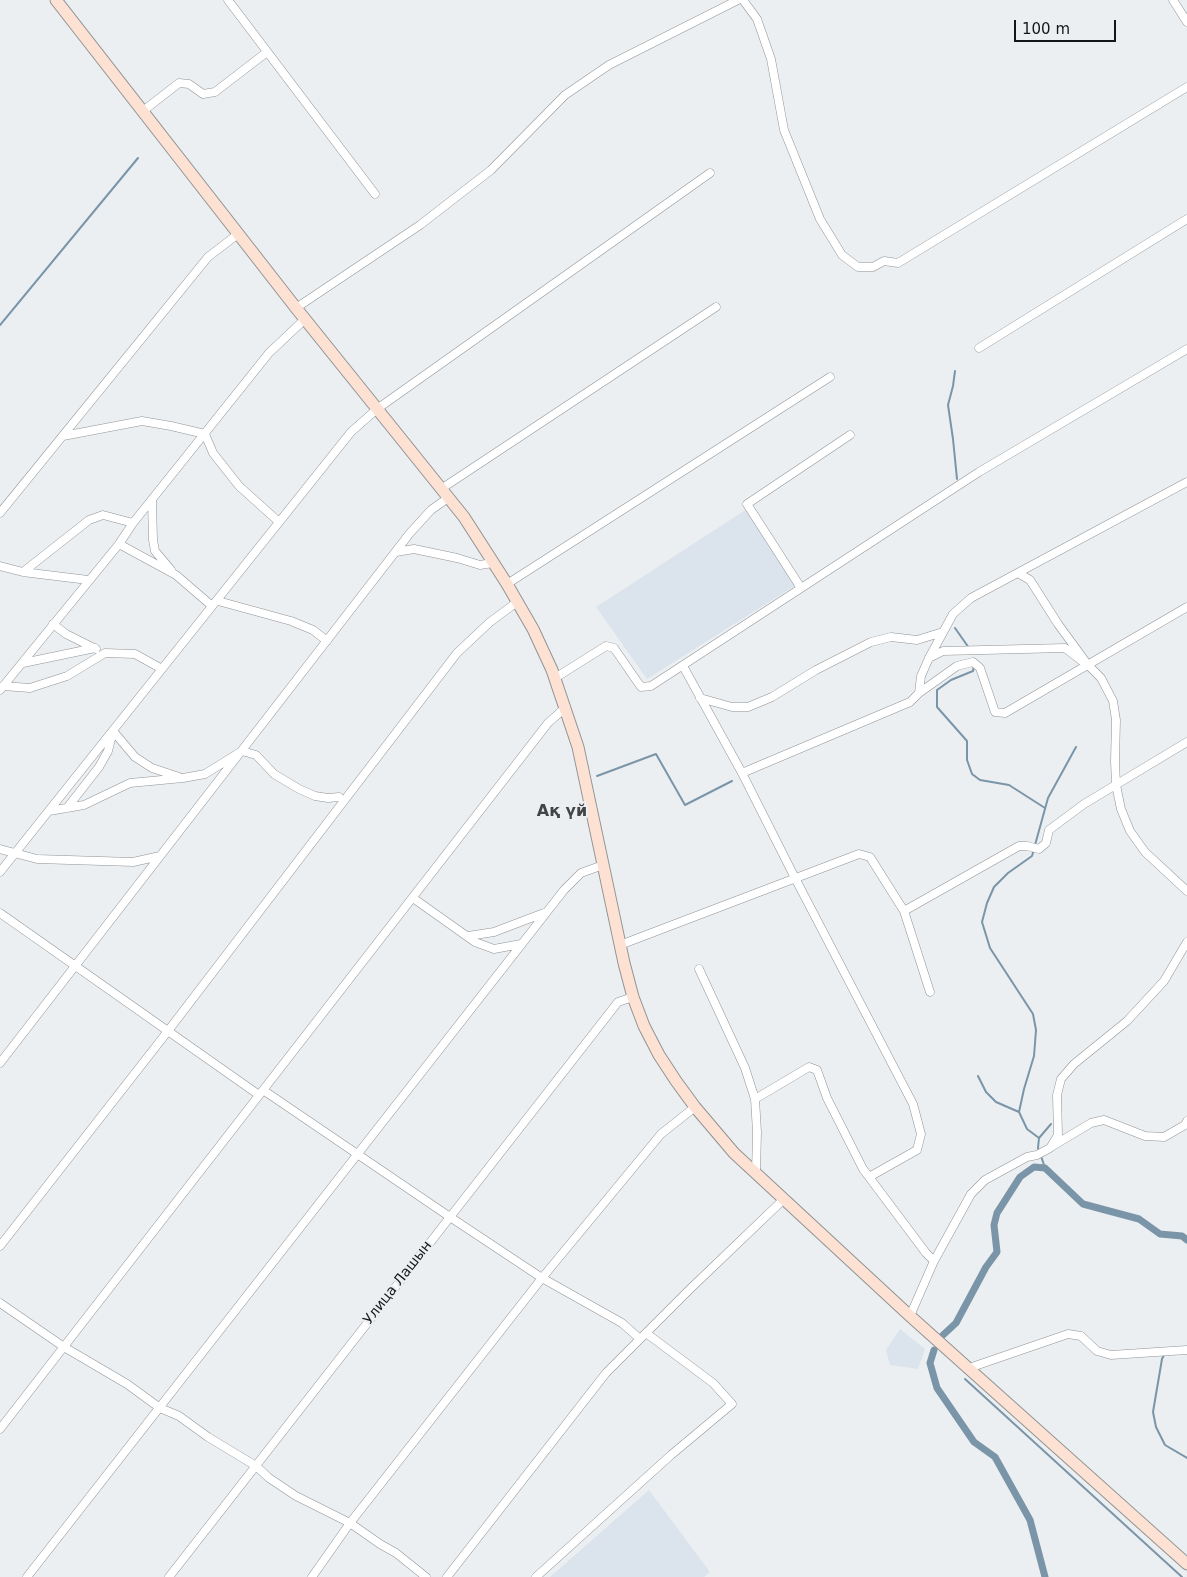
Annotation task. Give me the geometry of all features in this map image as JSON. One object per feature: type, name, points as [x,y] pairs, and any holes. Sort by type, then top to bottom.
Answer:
[{"type":"main road","points":[[56,0],[296,308],[464,517],[533,629],[555,678],[578,747],[620,945],[633,996],[644,1026],[659,1055],[695,1107],[734,1153],[910,1316],[1187,1564]]},
{"type":"street","points":[[228,0],[374,194]]},
{"type":"street","points":[[296,308],[420,225],[491,170],[565,95],[609,65],[738,0]]},
{"type":"street","points":[[743,0],[758,19],[771,59],[784,130],[820,219],[842,255],[858,267],[873,267],[884,261],[898,263],[1187,87]]},
{"type":"street","points":[[1173,0],[1187,22]]},
{"type":"street","points":[[143,111],[179,83],[189,84],[203,94],[215,92],[267,52]]},
{"type":"street","points":[[2,869],[351,432],[377,409],[710,173]]},
{"type":"street","points":[[978,348],[1187,219]]},
{"type":"street","points":[[0,513],[208,257],[238,234]]},
{"type":"street","points":[[0,1063],[396,552],[444,493],[716,308]]},
{"type":"street","points":[[2,688],[270,353],[305,319]]},
{"type":"street","points":[[555,678],[606,646],[614,648],[641,687],[651,686],[978,472],[1187,349]]},
{"type":"street","points":[[507,584],[830,377]]},
{"type":"street","points":[[63,436],[142,422],[205,434]]},
{"type":"street","points":[[205,434],[213,453],[239,486],[279,522]]},
{"type":"street","points":[[801,588],[748,504],[850,434]]},
{"type":"street","points":[[919,693],[921,676],[943,632],[953,614],[971,598],[1187,482]]},
{"type":"street","points":[[152,500],[152,532],[155,551],[176,576]]},
{"type":"street","points":[[23,572],[89,520],[103,515],[134,523]]},
{"type":"street","points":[[119,544],[176,576],[215,603],[291,621],[314,630],[327,641]]},
{"type":"street","points":[[396,552],[414,549],[480,565],[492,563]]},
{"type":"street","points":[[0,566],[23,572],[88,580]]},
{"type":"street","points":[[1018,573],[1030,580],[1058,624],[1088,665]]},
{"type":"street","points":[[0,1246],[168,1031],[457,653],[490,622],[517,602]]},
{"type":"street","points":[[742,772],[910,702],[919,693],[957,666],[972,662],[980,668],[995,712],[1005,713],[1187,607]]},
{"type":"street","points":[[53,624],[66,634],[105,653],[135,654],[162,668]]},
{"type":"street","points":[[700,698],[732,707],[748,707],[772,697],[816,670],[871,642],[891,637],[917,640],[943,632]]},
{"type":"street","points":[[23,663],[95,648]]},
{"type":"street","points":[[929,658],[943,651],[1065,648],[1088,665],[1101,678],[1113,701],[1116,720],[1116,785],[1121,809],[1130,831],[1146,852],[1187,890]]},
{"type":"street","points":[[2,688],[30,688],[67,676],[105,653]]},
{"type":"street","points":[[682,666],[742,772],[912,1104],[921,1134],[917,1150],[869,1177]]},
{"type":"street","points":[[0,1429],[548,723],[566,707]]},
{"type":"street","points":[[113,731],[135,757],[152,768],[184,778]]},
{"type":"street","points":[[67,808],[99,767],[108,751],[113,731]]},
{"type":"street","points":[[904,910],[1019,846],[1039,849],[1046,843],[1049,830],[1084,804],[1187,742]]},
{"type":"street","points":[[49,811],[84,805],[130,784],[205,774],[242,751],[256,755],[274,774],[307,792],[322,797],[339,796]]},
{"type":"street","points":[[205,774],[221,777]]},
{"type":"street","points":[[0,849],[37,860],[134,862],[160,856]]},
{"type":"street","points":[[620,945],[859,854],[870,858],[904,910],[930,992]]},
{"type":"street","points":[[27,1577],[564,890],[581,872],[603,865]]},
{"type":"street","points":[[412,898],[476,942],[494,949],[521,944]]},
{"type":"street","points":[[0,913],[168,1031],[358,1154],[542,1278],[643,1336],[713,1383],[732,1404],[536,1577]]},
{"type":"street","points":[[468,936],[494,932],[546,913]]},
{"type":"street","points":[[1050,1148],[1058,1135],[1057,1095],[1061,1078],[1074,1064],[1126,1022],[1164,981],[1187,942]]},
{"type":"street","points":[[699,969],[745,1068],[754,1099],[757,1132],[756,1173]]},
{"type":"street","name":"Улица Лашын","points":[[169,1577],[618,1002],[633,996]]},
{"type":"street","points":[[754,1099],[809,1067],[817,1070],[827,1098],[863,1169],[934,1261]]},
{"type":"street","points":[[312,1577],[350,1523],[542,1278],[661,1134],[695,1107]]},
{"type":"street","points":[[910,1316],[934,1261],[972,1194],[985,1180],[1027,1157],[1037,1155],[1091,1123],[1104,1120],[1145,1136],[1164,1137],[1187,1121]]},
{"type":"street","points":[[447,1577],[606,1373],[784,1199]]},
{"type":"street","points":[[0,1303],[64,1347],[127,1384],[160,1408],[179,1416],[215,1442],[256,1466],[269,1478],[296,1496],[350,1523],[396,1553],[426,1577]]},
{"type":"street","points":[[968,1368],[1068,1334],[1081,1336],[1097,1350],[1111,1355],[1187,1350]]},
{"type":"shaded area","points":[[747,509],[796,585],[647,679],[596,607]]},
{"type":"shaded area","points":[[900,1329],[925,1349],[918,1369],[890,1365],[886,1350]]},
{"type":"shaded area","points":[[649,1490],[710,1572],[704,1577],[550,1577]]},
{"type":"waterway","points":[[0,325],[138,158]]},
{"type":"waterway","points":[[955,371],[948,405],[957,479]]},
{"type":"waterway","points":[[955,628],[969,648]]},
{"type":"waterway","points":[[974,666],[973,671],[951,680],[937,690],[937,707],[967,741],[967,760],[972,774],[980,780],[1009,785],[1045,808]]},
{"type":"waterway","points":[[1035,845],[1048,798],[1076,747]]},
{"type":"waterway","points":[[597,776],[656,754],[685,805],[732,781]]},
{"type":"waterway","points":[[1034,849],[1032,856],[1008,873],[994,887],[982,922],[990,948],[1033,1014],[1036,1030],[1034,1056],[1019,1112],[1027,1129],[1039,1138]]},
{"type":"waterway","points":[[978,1076],[986,1092],[996,1102],[1019,1112]]},
{"type":"waterway","points":[[1039,1152],[1039,1138],[1051,1124]]},
{"type":"waterway","points":[[1041,1156],[1045,1168]]},
{"type":"waterway","points":[[943,1335],[956,1323],[986,1267],[997,1252],[994,1225],[997,1213],[1020,1177],[1034,1167],[1045,1168],[1083,1204],[1139,1219],[1160,1234],[1182,1236],[1187,1240]]},
{"type":"waterway","points":[[934,1350],[930,1363],[937,1388],[974,1442],[995,1457],[1030,1520],[1045,1577]]},
{"type":"waterway","points":[[1164,1355],[1153,1412],[1156,1427],[1165,1445],[1187,1458]]},
{"type":"waterway","points":[[965,1379],[1182,1577]]},
{"type":"district","name":"Ақ үй","points":[[562,812]]}]
